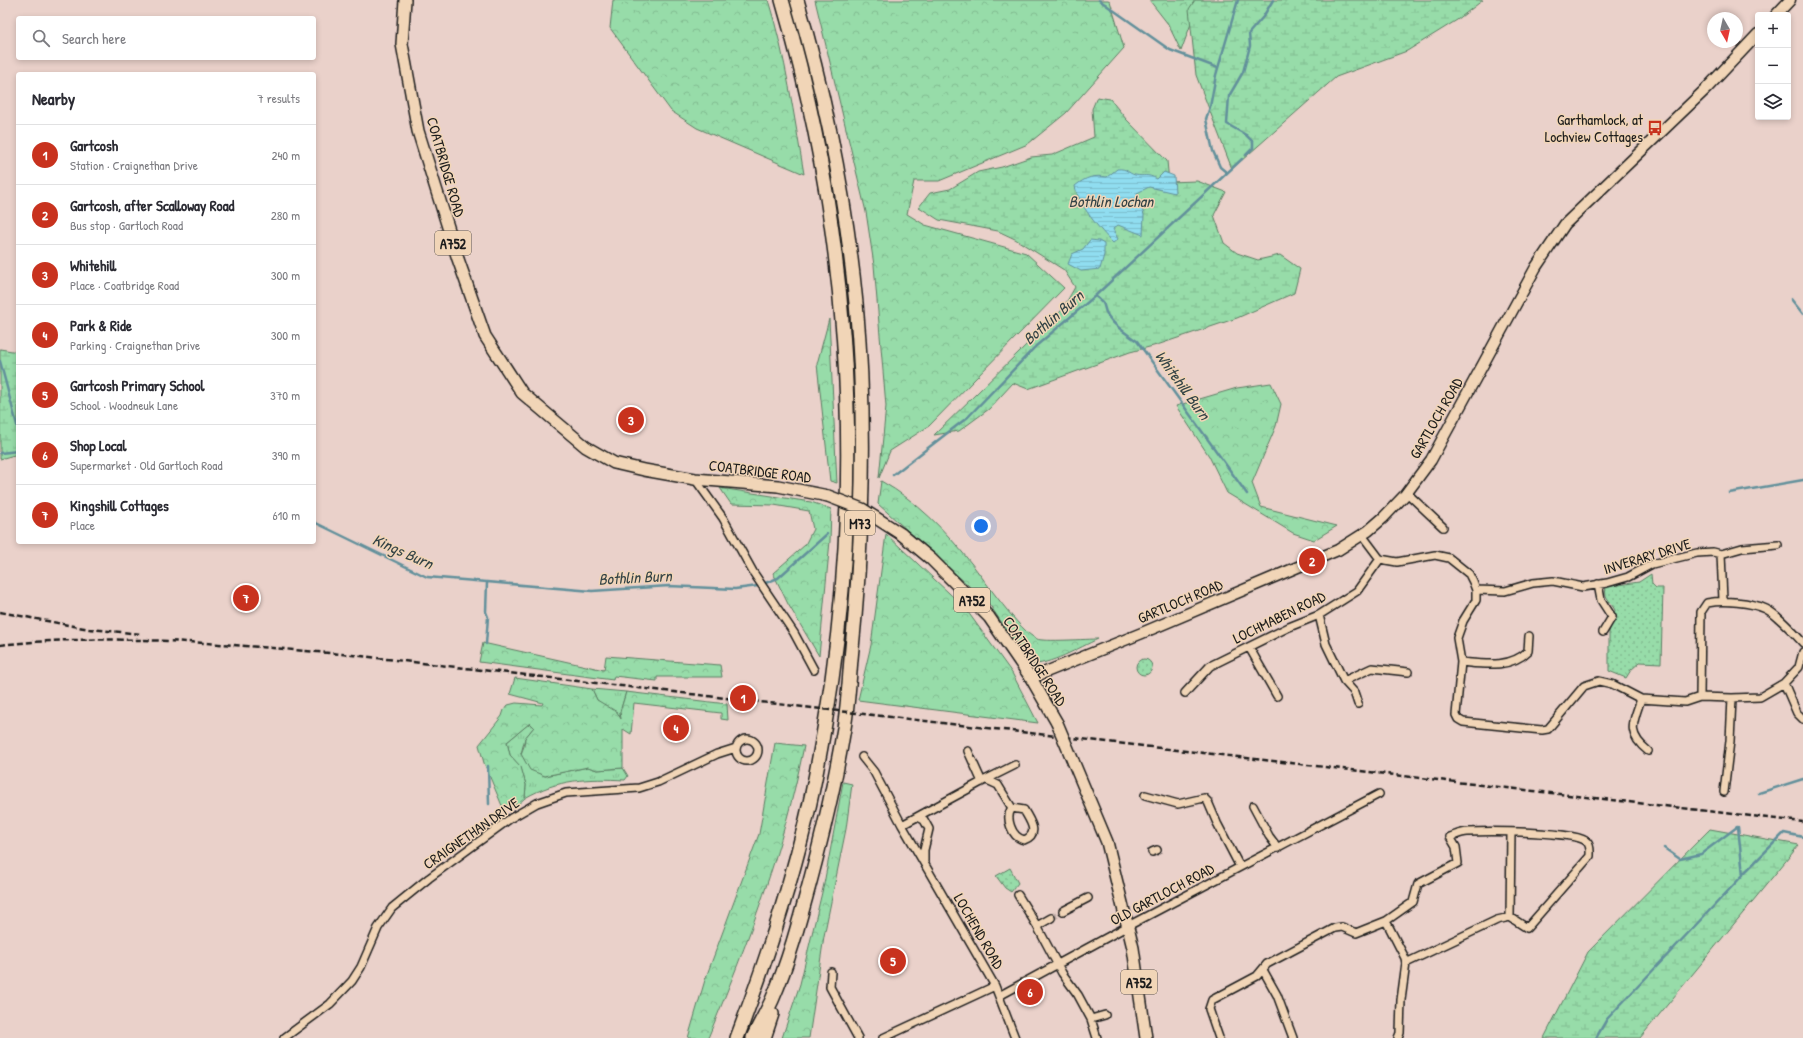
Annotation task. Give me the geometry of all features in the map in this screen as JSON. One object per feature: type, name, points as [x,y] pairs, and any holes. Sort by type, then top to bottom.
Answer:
[{"type":"highway","name":"M73","points":[[737,1038],[764,965],[792,874],[806,818],[824,730],[839,624],[846,542],[848,414],[841,306],[835,243],[825,180],[798,56],[782,0]]},
{"type":"highway","name":"M73","points":[[753,1038],[772,1000],[800,920],[824,827],[844,726],[855,624],[863,470],[862,407],[856,304],[849,242],[827,116],[813,54],[797,0]]},
{"type":"highway","points":[[728,1038],[792,874]]},
{"type":"highway","points":[[764,1038],[793,954],[800,920]]},
{"type":"main road","name":"COATBRIDGE ROAD","points":[[404,0],[402,44],[418,131],[458,259],[485,336],[522,393],[586,447],[614,463],[695,479],[778,486],[828,496],[862,509],[901,534],[932,559],[989,617],[1031,678],[1056,723],[1107,842],[1128,926]]},
{"type":"main road","points":[[1779,12],[1790,0]]},
{"type":"main road","name":"GARTLOCH ROAD","points":[[1031,678],[1338,550],[1362,535],[1384,518],[1407,493],[1431,460],[1536,267],[1565,224],[1706,89],[1755,37]]},
{"type":"main road","name":"A752","points":[[1128,926],[1139,983],[1146,1038]]},
{"type":"street","name":"COATBRIDGE ROAD","points":[[695,479],[723,518],[753,572],[794,634],[814,670]]},
{"type":"street","points":[[1407,493],[1443,527]]},
{"type":"street","points":[[1362,535],[1380,559],[1397,562],[1435,555],[1449,558],[1469,574],[1476,590],[1476,600],[1463,621],[1457,638],[1461,662],[1456,715],[1458,719],[1463,722],[1542,730],[1548,729],[1584,686],[1599,681],[1612,684],[1641,699],[1685,702],[1700,697],[1760,697],[1784,683],[1799,667],[1803,652]]},
{"type":"street","name":"INVERARY DRIVE","points":[[1476,590],[1505,591],[1533,583],[1553,581],[1583,587],[1628,577],[1652,564],[1697,553],[1713,552],[1721,554],[1742,548],[1778,545]]},
{"type":"street","points":[[1721,554],[1723,600]]},
{"type":"street","name":"LOCHMABEN ROAD","points":[[1185,693],[1210,666],[1288,627],[1319,615],[1357,591],[1380,559]]},
{"type":"street","points":[[1598,584],[1601,600],[1612,617],[1603,632]]},
{"type":"street","points":[[1700,697],[1701,612],[1707,603],[1723,600],[1766,609],[1794,633],[1803,643]]},
{"type":"street","points":[[1319,615],[1326,644],[1344,681],[1354,692],[1358,704]]},
{"type":"street","points":[[1461,662],[1495,665],[1524,656],[1528,651],[1529,636]]},
{"type":"street","points":[[1249,647],[1277,696]]},
{"type":"street","points":[[1344,681],[1372,668],[1408,672]]},
{"type":"street","points":[[1784,683],[1797,713],[1803,719]]},
{"type":"street","points":[[1724,792],[1730,741],[1732,698]]},
{"type":"street","points":[[1641,699],[1633,727],[1633,735],[1637,742],[1648,751]]},
{"type":"street","name":"CRAIGNETHAN DRIVE","points":[[284,1038],[330,1004],[352,980],[361,967],[378,928],[392,908],[429,878],[511,818],[537,803],[566,793],[639,788],[658,782],[717,754],[736,748]]},
{"type":"street","points":[[968,751],[985,781],[998,784],[1012,808]]},
{"type":"street","name":"LOCHEND ROAD","points":[[862,757],[874,772],[902,825],[995,986],[1015,1038]]},
{"type":"street","points":[[902,825],[1016,765]]},
{"type":"street","name":"OLD GARTLOCH ROAD","points":[[999,996],[1058,963],[1379,794]]},
{"type":"street","points":[[1145,795],[1159,802],[1178,804],[1204,798],[1208,802],[1217,823],[1240,867]]},
{"type":"street","points":[[1253,806],[1268,836],[1278,848]]},
{"type":"street","points":[[1012,808],[1024,810],[1032,825],[1032,835],[1030,838],[1024,840],[1017,836],[1008,819],[1009,812],[1012,808]]},
{"type":"street","points":[[918,817],[924,820],[929,829],[924,850],[924,862]]},
{"type":"street","points":[[1219,1038],[1209,1009],[1212,1000],[1257,976],[1267,964],[1335,928],[1342,927],[1356,932],[1386,921],[1412,902],[1418,884],[1458,863],[1456,847],[1450,837],[1466,832],[1511,832],[1547,834],[1587,840],[1590,856],[1527,928],[1510,917],[1497,920],[1406,963]]},
{"type":"street","points":[[1510,917],[1511,832]]},
{"type":"street","points":[[1018,895],[1058,963],[1062,973],[1078,995],[1091,1018],[1097,1038]]},
{"type":"street","points":[[1063,911],[1088,898]]},
{"type":"street","points":[[1037,926],[1051,918]]},
{"type":"street","points":[[1386,921],[1405,958],[1406,963],[1401,1000],[1400,1033],[1398,1038]]},
{"type":"street","points":[[1263,970],[1276,995],[1293,1038]]},
{"type":"street","points":[[831,972],[830,987],[858,1038]]},
{"type":"street","points":[[882,1038],[995,986]]},
{"type":"street","points":[[1091,1018],[1105,1014]]},
{"type":"green space","points":[[613,0],[768,0],[785,65],[804,174],[697,128],[671,111],[610,28]]},
{"type":"green space","points":[[815,0],[1108,0],[1110,1],[1124,48],[1066,113],[1028,144],[939,181],[914,181],[907,214],[925,225],[1026,253],[1064,288],[929,426],[890,451],[879,478],[886,406],[874,265],[866,212]]},
{"type":"green space","points":[[1195,0],[1483,0],[1457,20],[1407,51],[1336,77],[1232,169],[1196,75],[1189,9]]},
{"type":"green space","points":[[1204,0],[1196,10],[1181,51],[1168,24],[1150,1]]},
{"type":"green space","points":[[1097,97],[1110,99],[1126,119],[1167,161],[1169,182],[1197,181],[1226,192],[1214,215],[1224,243],[1237,253],[1258,260],[1280,255],[1300,269],[1294,293],[1237,318],[1157,345],[1130,352],[1028,389],[1013,383],[989,409],[959,431],[934,435],[1062,310],[1075,287],[1064,270],[1015,239],[998,231],[939,220],[919,207],[930,193],[950,189],[978,172],[1002,167],[1031,157],[1052,155],[1094,137],[1092,109]]},
{"type":"green space","points":[[829,319],[837,483],[830,481],[817,364]]},
{"type":"green space","points":[[0,349],[16,352],[16,455],[0,459]]},
{"type":"green space","points":[[1271,383],[1281,404],[1276,426],[1252,483],[1261,507],[1337,526],[1314,540],[1293,533],[1227,493],[1209,456],[1176,406],[1237,388]]},
{"type":"green space","points":[[881,481],[907,498],[930,517],[951,539],[1012,616],[1030,635],[1041,640],[1098,639],[1055,659],[1038,664],[1030,664],[989,604],[878,504]]},
{"type":"green space","points":[[720,488],[811,502],[831,509],[830,541],[819,656],[788,604],[773,573],[805,545],[813,529],[809,511],[774,505],[731,504]]},
{"type":"green space","points":[[886,534],[965,608],[1012,673],[1038,723],[858,700],[871,645]]},
{"type":"green space","points":[[1651,574],[1652,584],[1656,588],[1663,588],[1661,663],[1640,662],[1631,670],[1626,678],[1609,671],[1609,632],[1615,610],[1606,596],[1605,587],[1639,582]]},
{"type":"green space","points":[[483,643],[604,670],[606,656],[720,665],[722,677],[657,677],[657,681],[614,676],[613,680],[479,662]]},
{"type":"green space","points":[[1144,659],[1151,664],[1152,667],[1147,674],[1144,675],[1137,670],[1136,667],[1141,660]]},
{"type":"green space","points":[[515,678],[592,689],[597,700],[617,712],[621,719],[620,712],[626,692],[727,704],[728,720],[721,719],[721,713],[634,703],[631,734],[623,729],[623,768],[597,770],[588,767],[545,776],[530,770],[521,754],[525,738],[534,727],[530,723],[507,742],[510,755],[521,767],[526,785],[525,798],[517,805],[503,808],[484,763],[479,745],[502,716],[508,705],[516,703],[542,705],[543,703],[510,694]]},
{"type":"green space","points":[[592,689],[626,692],[620,712],[622,720],[597,700]]},
{"type":"green space","points":[[531,722],[534,727],[525,738],[521,754],[545,776],[588,767],[597,770],[623,768],[628,776],[625,780],[598,779],[561,783],[525,798],[526,785],[521,768],[510,755],[507,742]]},
{"type":"green space","points":[[775,743],[804,746],[786,821],[764,894],[708,1038],[688,1038],[705,980],[759,834]]},
{"type":"green space","points":[[843,782],[852,784],[846,829],[824,936],[809,1038],[782,1038],[800,984],[824,884]]},
{"type":"green space","points":[[1710,829],[1799,845],[1640,1038],[1544,1038],[1588,952]]},
{"type":"green space","points":[[1010,868],[1018,883],[1011,892],[1005,888],[996,876]]},
{"type":"water","name":"Bothlin Lochan","points":[[1117,169],[1125,170],[1138,176],[1148,176],[1157,179],[1164,172],[1174,176],[1175,193],[1149,187],[1137,193],[1144,215],[1143,235],[1118,225],[1113,229],[1118,239],[1113,243],[1085,209],[1080,201],[1075,186],[1090,177],[1107,177]]},
{"type":"water","points":[[1090,240],[1099,241],[1104,244],[1104,255],[1100,269],[1081,271],[1068,264],[1072,254],[1083,249]]},
{"type":"waterway","points":[[1099,0],[1170,50],[1218,68]]},
{"type":"waterway","name":"Bothlin Burn","points":[[1226,172],[1220,167],[1213,151],[1206,119],[1210,107],[1216,75],[1238,0]]},
{"type":"waterway","name":"Bothlin Burn","points":[[1246,155],[1253,148],[1253,142],[1246,135],[1227,124],[1229,96],[1243,72],[1250,46],[1249,33],[1263,17],[1273,0]]},
{"type":"waterway","name":"Bothlin Burn","points":[[893,475],[968,417],[1036,346],[1095,296],[1242,159]]},
{"type":"waterway","name":"Whitehill Burn","points":[[1095,296],[1103,304],[1106,312],[1114,324],[1137,341],[1247,494]]},
{"type":"waterway","points":[[1791,299],[1803,314]]},
{"type":"waterway","points":[[0,361],[16,421]]},
{"type":"waterway","name":"Kings Burn","points":[[0,453],[16,451]]},
{"type":"waterway","points":[[1729,493],[1803,480]]},
{"type":"waterway","name":"Kings Burn","points":[[316,523],[427,577],[487,582]]},
{"type":"waterway","name":"Bothlin Burn","points":[[486,644],[488,617],[486,612],[487,582],[592,591],[669,586],[735,589],[758,586],[778,578],[827,534]]},
{"type":"waterway","name":"Bothlin Burn","points":[[488,766],[489,804]]},
{"type":"waterway","points":[[1759,793],[1803,779]]},
{"type":"waterway","points":[[1664,848],[1680,859],[1701,854],[1737,827]]},
{"type":"waterway","points":[[1596,1038],[1607,1019],[1743,875],[1738,827]]},
{"type":"waterway","points":[[1743,874],[1784,833],[1803,837]]},
{"type":"tunnel","points":[[1051,918],[1063,911]]},
{"type":"railway","points":[[0,612],[89,629],[142,634]]},
{"type":"railway","points":[[0,645],[44,641],[176,641],[352,655],[1803,822]]},
{"type":"place","name":"Garthamlock, at Lochview Cottages","points":[[1655,128]]},
{"type":"place","name":"Whitehill","points":[[631,420]]},
{"type":"place","name":"Gartcosh, after Scalloway Road","points":[[1312,561]]},
{"type":"place","name":"Kingshill Cottages","points":[[246,598]]},
{"type":"place","name":"Gartcosh","points":[[743,698]]},
{"type":"place","name":"Park & Ride","points":[[676,728]]},
{"type":"place","name":"Gartcosh Primary School","points":[[893,961]]},
{"type":"place","name":"Shop Local","points":[[1030,992]]}]
